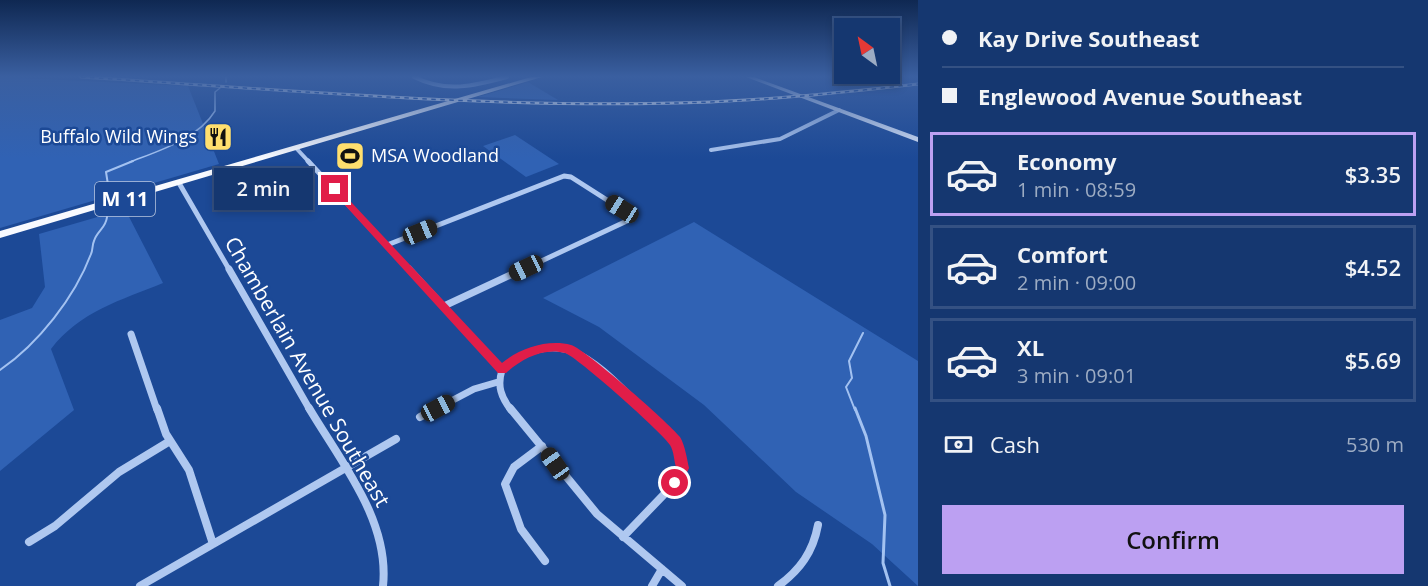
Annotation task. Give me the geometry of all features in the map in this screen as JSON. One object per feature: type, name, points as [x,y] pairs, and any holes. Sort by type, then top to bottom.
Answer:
[{"type":"main road","name":"M 11","points":[[0,235],[445,104]]},
{"type":"main road","points":[[824,104],[918,140]]},
{"type":"street","points":[[711,150],[780,139],[839,110]]},
{"type":"street","points":[[296,148],[502,370]]},
{"type":"street","points":[[387,245],[559,177],[567,176],[574,179],[629,214],[629,220],[444,306]]},
{"type":"street","name":"Chamberlain Avenue Southeast","points":[[179,183],[375,521],[385,566],[383,586]]},
{"type":"street","points":[[131,334],[170,441],[189,470],[213,544]]},
{"type":"street","points":[[623,537],[675,483],[683,468],[676,442],[616,385],[571,350],[558,347],[530,351],[514,359],[502,370],[498,382],[503,399],[597,514],[623,537],[682,586]]},
{"type":"street","points":[[420,417],[474,388],[498,382]]},
{"type":"street","points":[[140,586],[396,440]]},
{"type":"street","points":[[29,542],[55,526],[119,472],[170,441]]},
{"type":"street","points":[[542,446],[514,468],[506,478],[505,484],[521,529],[545,561]]},
{"type":"street","points":[[778,586],[808,557],[815,546],[818,525]]},
{"type":"street","points":[[652,586],[662,569]]},
{"type":"shaded area","points":[[0,104],[195,104],[219,164],[0,228]]},
{"type":"shaded area","points":[[515,135],[559,164],[526,177],[483,146]]},
{"type":"shaded area","points":[[125,209],[163,283],[102,308],[74,325],[62,336],[51,349],[74,410],[0,471],[0,320],[32,308],[45,287],[39,234]]},
{"type":"shaded area","points":[[694,222],[918,361],[918,586],[872,544],[796,492],[704,405],[599,327],[543,298]]},
{"type":"waterway","points":[[130,162],[188,137],[208,121],[215,111],[215,104]]},
{"type":"waterway","points":[[109,191],[106,172],[133,161]]},
{"type":"waterway","points":[[0,370],[28,347],[65,303],[84,270],[95,238],[107,217]]},
{"type":"waterway","points":[[855,410],[846,387],[852,378],[849,361],[863,333]]},
{"type":"waterway","points":[[855,408],[866,436],[885,515],[883,563],[890,586]]},
{"type":"place","name":"Buffalo Wild Wings","points":[[218,137]]},
{"type":"place","name":"MSA Woodland","points":[[350,156]]},
{"type":"route","points":[[335,189],[502,370],[514,359],[530,351],[545,348],[558,347],[571,350],[585,358],[676,442],[683,468],[675,483]]}]
